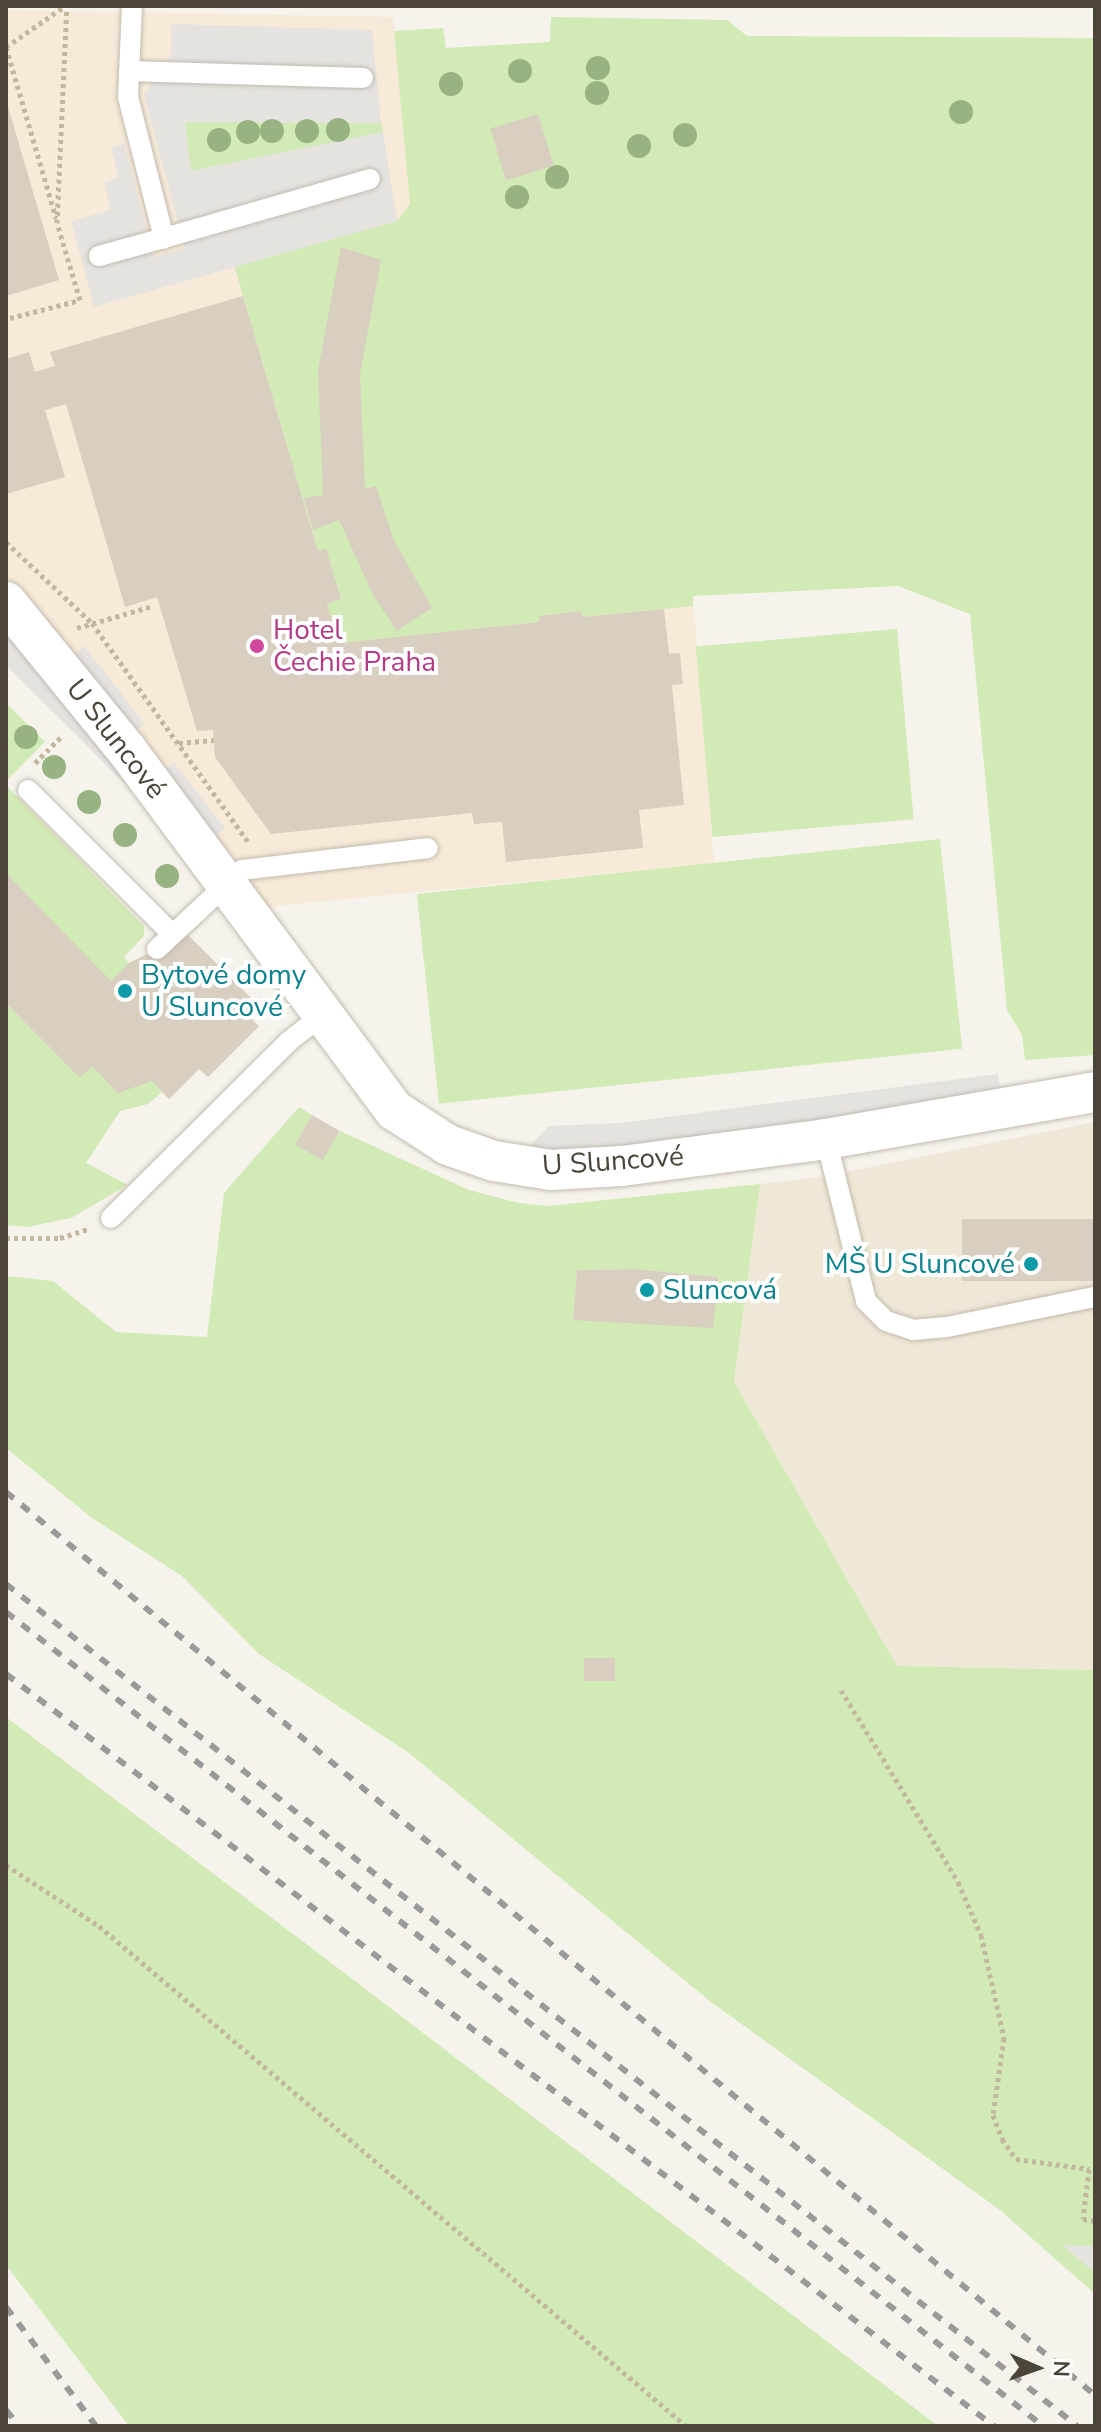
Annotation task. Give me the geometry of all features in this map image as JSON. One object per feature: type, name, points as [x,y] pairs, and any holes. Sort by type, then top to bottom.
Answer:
[{"type":"street","name":"U Sluncové","points":[[6,602],[225,880],[321,1016],[394,1110],[448,1145],[494,1161],[551,1170],[622,1166],[826,1139],[1095,1092]]},
{"type":"lane","points":[[132,6],[128,97],[164,238]]},
{"type":"lane","points":[[129,71],[363,78]]},
{"type":"lane","points":[[99,256],[370,179]]},
{"type":"lane","points":[[28,790],[172,934]]},
{"type":"lane","points":[[157,949],[225,880],[264,865],[428,848]]},
{"type":"lane","points":[[111,1218],[288,1042],[321,1016]]},
{"type":"lane","points":[[826,1139],[866,1301],[886,1321],[913,1330],[947,1327],[1095,1297]]},
{"type":"path","points":[[10,318],[80,300],[6,47],[66,6]]},
{"type":"path","points":[[57,223],[66,6]]},
{"type":"path","points":[[6,542],[92,623],[181,743],[264,865]]},
{"type":"path","points":[[38,640],[152,606]]},
{"type":"path","points":[[170,744],[214,740]]},
{"type":"path","points":[[6,1238],[60,1238],[111,1218]]},
{"type":"path","points":[[841,1690],[958,1882],[981,1935],[1004,2038],[993,2115],[1002,2139],[1016,2159],[1089,2169],[1083,2219],[1095,2221]]},
{"type":"path","points":[[6,1865],[133,1954],[686,2426]]},
{"type":"shaded area","points":[[6,10],[393,17],[410,204],[397,221],[693,596],[714,863],[265,907],[6,576]]},
{"type":"shaded area","points":[[171,24],[372,30],[381,123],[185,122],[191,171],[383,132],[397,221],[94,307],[71,221],[111,210],[104,182],[119,178],[111,148],[124,144],[154,257],[185,248],[144,95],[171,55]]},
{"type":"shaded area","points":[[6,625],[159,818],[6,665]]},
{"type":"shaded area","points":[[84,646],[145,724],[132,734],[71,656]]},
{"type":"shaded area","points":[[174,763],[225,828],[213,838],[162,772]]},
{"type":"shaded area","points":[[998,1074],[1001,1093],[601,1152],[524,1151],[549,1126],[620,1123]]},
{"type":"shaded area","points":[[1095,1122],[1095,1670],[897,1666],[734,1382],[760,1184],[821,1177]]},
{"type":"shaded area","points":[[1062,2245],[1095,2246],[1095,2273]]},
{"type":"green space","points":[[551,17],[727,20],[747,36],[1095,38],[1095,1055],[1025,1060],[1022,1035],[1007,1010],[970,614],[898,586],[693,596],[693,606],[582,617],[580,611],[540,616],[539,622],[339,643],[327,604],[341,599],[326,549],[318,551],[234,265],[397,221],[410,204],[394,31],[443,28],[446,48],[550,42]]},
{"type":"green space","points":[[185,122],[381,123],[383,132],[191,172]]},
{"type":"green space","points":[[897,629],[914,819],[712,837],[696,647]]},
{"type":"green space","points":[[6,703],[45,742],[6,781]]},
{"type":"green space","points":[[6,785],[144,926],[144,936],[124,957],[129,963],[259,1026],[208,1077],[199,1069],[169,1099],[162,1092],[148,1104],[120,1111],[86,1163],[128,1185],[71,1218],[27,1227],[6,1225]]},
{"type":"green space","points":[[940,839],[962,1049],[439,1104],[417,894]]},
{"type":"green space","points":[[299,1107],[312,1115],[295,1144],[322,1160],[340,1131],[469,1190],[519,1203],[548,1206],[760,1184],[734,1382],[897,1666],[1095,1670],[1095,2294],[1000,2210],[711,2002],[409,1753],[259,1654],[182,1576],[92,1518],[6,1448],[6,1276],[53,1281],[116,1332],[207,1337],[224,1193]],"holes":[[[636,1269],[718,1277],[718,1302],[573,1320],[577,1270]],[[615,1658],[615,1681],[585,1681],[585,1659]]]},
{"type":"green space","points":[[6,1717],[938,2426],[129,2426],[6,2265]]},
{"type":"building","points":[[6,100],[59,280],[6,296]]},
{"type":"building","points":[[538,114],[554,166],[506,180],[490,129]]},
{"type":"building","points":[[341,247],[381,260],[360,374],[365,489],[376,486],[393,538],[432,608],[397,631],[373,595],[339,520],[313,530],[304,498],[323,495],[318,370]]},
{"type":"building","points":[[243,296],[318,551],[326,548],[341,599],[327,604],[339,643],[539,622],[539,616],[581,611],[582,617],[664,609],[669,654],[680,653],[683,684],[672,685],[684,805],[639,810],[643,848],[506,862],[502,822],[474,824],[472,813],[271,834],[215,757],[213,730],[197,731],[157,597],[125,607],[66,404],[45,410],[65,477],[6,494],[6,359],[29,352],[35,372],[55,366],[50,352]]},
{"type":"building","name":"Bytové domy U Sluncové","points":[[6,873],[111,981],[129,963],[187,934],[255,1002],[244,1012],[259,1026],[208,1077],[199,1069],[169,1099],[152,1081],[118,1093],[92,1066],[80,1078],[6,1003]]},
{"type":"building","points":[[312,1115],[340,1131],[323,1160],[295,1144]]},
{"type":"building","name":"MŠ U Sluncové","points":[[962,1219],[1095,1219],[1095,1281],[962,1281]]},
{"type":"building","name":"Sluncová","points":[[636,1269],[718,1277],[713,1328],[573,1320],[577,1270]]},
{"type":"building","points":[[584,1658],[615,1658],[615,1681],[584,1681]]},
{"type":"railway","points":[[6,1492],[1095,2395]]},
{"type":"railway","points":[[6,1584],[1077,2426]]},
{"type":"railway","points":[[6,1612],[1043,2426]]},
{"type":"railway","points":[[6,1674],[994,2426]]},
{"type":"railway","points":[[6,2307],[96,2426]]},
{"type":"railway","points":[[6,2410],[19,2426]]},
{"type":"place","name":"Hotel Čechie Praha","points":[[257,646]]},
{"type":"place","name":"Bytové domy U Sluncové","points":[[125,991]]},
{"type":"place","name":"MŠ U Sluncové","points":[[1031,1264]]},
{"type":"place","name":"Sluncová","points":[[647,1290]]}]
